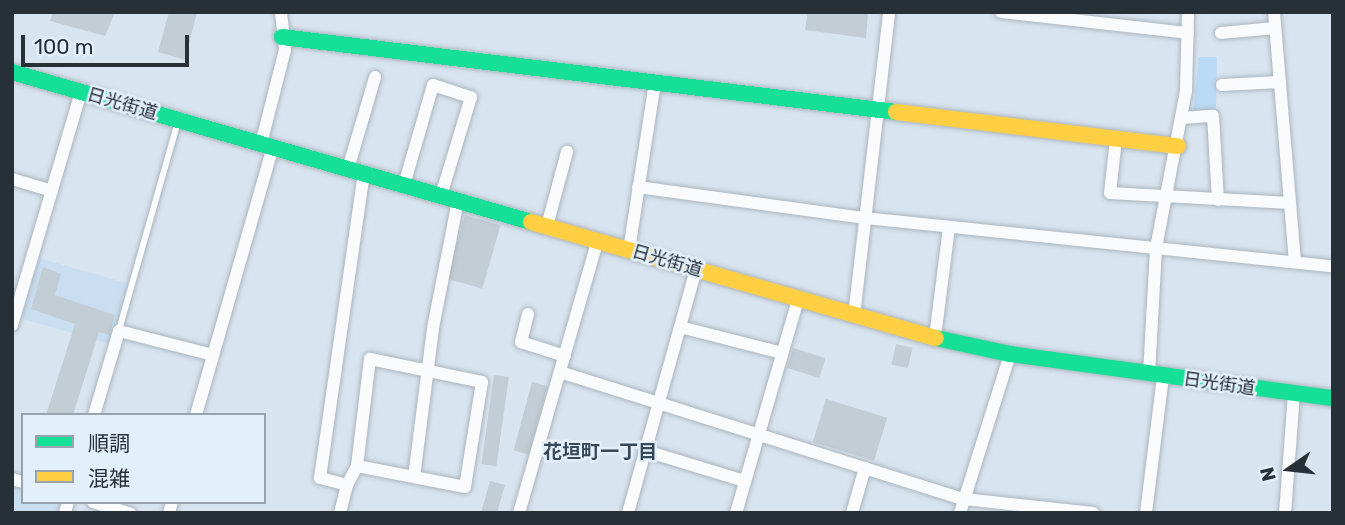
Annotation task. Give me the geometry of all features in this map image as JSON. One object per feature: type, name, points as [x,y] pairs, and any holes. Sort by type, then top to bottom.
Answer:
[{"type":"main road","points":[[282,37],[878,112],[1178,146]]},
{"type":"main road","name":"日光街道","points":[[12,72],[854,316],[935,337],[1010,354],[1333,398]]},
{"type":"street","points":[[198,413],[267,146],[285,50],[281,12]]},
{"type":"street","points":[[854,316],[889,12]]},
{"type":"street","points":[[1001,12],[1188,33]]},
{"type":"street","points":[[1146,513],[1156,375],[1156,248],[1182,118],[1188,12]]},
{"type":"street","points":[[1274,12],[1295,261]]},
{"type":"street","points":[[1221,33],[1275,28]]},
{"type":"street","points":[[347,485],[320,478],[356,171],[375,77]]},
{"type":"street","points":[[1222,85],[1280,82]]},
{"type":"street","points":[[629,250],[655,83]]},
{"type":"street","points":[[404,185],[433,85],[471,97],[442,196]]},
{"type":"street","points":[[13,323],[81,92]]},
{"type":"street","points":[[1182,118],[1213,116],[1217,200]]},
{"type":"street","points":[[1116,139],[1110,193],[1290,203]]},
{"type":"street","points":[[547,226],[567,152]]},
{"type":"street","points":[[12,179],[52,191]]},
{"type":"street","points":[[638,187],[865,218],[1333,266]]},
{"type":"street","points":[[414,477],[427,371],[458,200]]},
{"type":"street","points":[[935,337],[948,227]]},
{"type":"street","points":[[519,513],[598,240]]},
{"type":"street","points":[[628,513],[696,269]]},
{"type":"street","points":[[736,513],[798,299]]},
{"type":"street","points":[[528,314],[521,342],[565,356]]},
{"type":"street","points":[[680,327],[782,353]]},
{"type":"street","points":[[95,413],[119,331],[213,355]]},
{"type":"street","points":[[960,513],[1010,354]]},
{"type":"street","points":[[340,513],[347,485],[357,466],[370,359],[482,382],[465,487],[357,466]]},
{"type":"street","points":[[560,372],[964,499],[1093,513]]},
{"type":"street","points":[[1285,513],[1294,394]]},
{"type":"street","points":[[646,451],[744,481]]},
{"type":"street","points":[[852,513],[865,468]]},
{"type":"street","points":[[100,504],[130,513]]},
{"type":"lane","points":[[119,331],[179,120]]},
{"type":"shaded area","points":[[1199,57],[1217,57],[1216,110],[1193,112]]},
{"type":"shaded area","points":[[39,258],[129,284],[112,344],[22,319]]},
{"type":"shaded area","points":[[12,485],[21,487],[21,504],[62,504],[62,513],[12,513]]},
{"type":"building","points":[[53,12],[115,12],[105,36],[50,21]]},
{"type":"building","points":[[169,12],[197,12],[185,60],[158,52]]},
{"type":"building","points":[[808,12],[868,12],[866,38],[805,30]]},
{"type":"building","points":[[465,215],[501,225],[482,289],[447,278]]},
{"type":"building","points":[[43,267],[61,274],[55,295],[115,315],[109,335],[99,332],[74,413],[47,413],[75,324],[31,309]]},
{"type":"building","points":[[896,344],[913,348],[908,368],[891,364]]},
{"type":"building","points":[[793,348],[826,358],[819,378],[787,368]]},
{"type":"building","points":[[494,375],[509,377],[496,466],[481,464]]},
{"type":"building","points":[[532,382],[547,386],[529,455],[514,451]]},
{"type":"building","points":[[826,399],[887,418],[874,461],[813,442]]},
{"type":"building","points":[[490,481],[505,485],[497,513],[481,513]]},
{"type":"traffic: fast","points":[[282,37],[896,112]]},
{"type":"traffic: fast","points":[[12,72],[531,222]]},
{"type":"traffic: fast","points":[[936,338],[1010,354],[1333,398]]},
{"type":"traffic: slow","points":[[896,112],[1178,146]]},
{"type":"traffic: slow","points":[[531,222],[936,338]]},
{"type":"district","name":"花垣町一丁目","points":[[600,452]]}]
